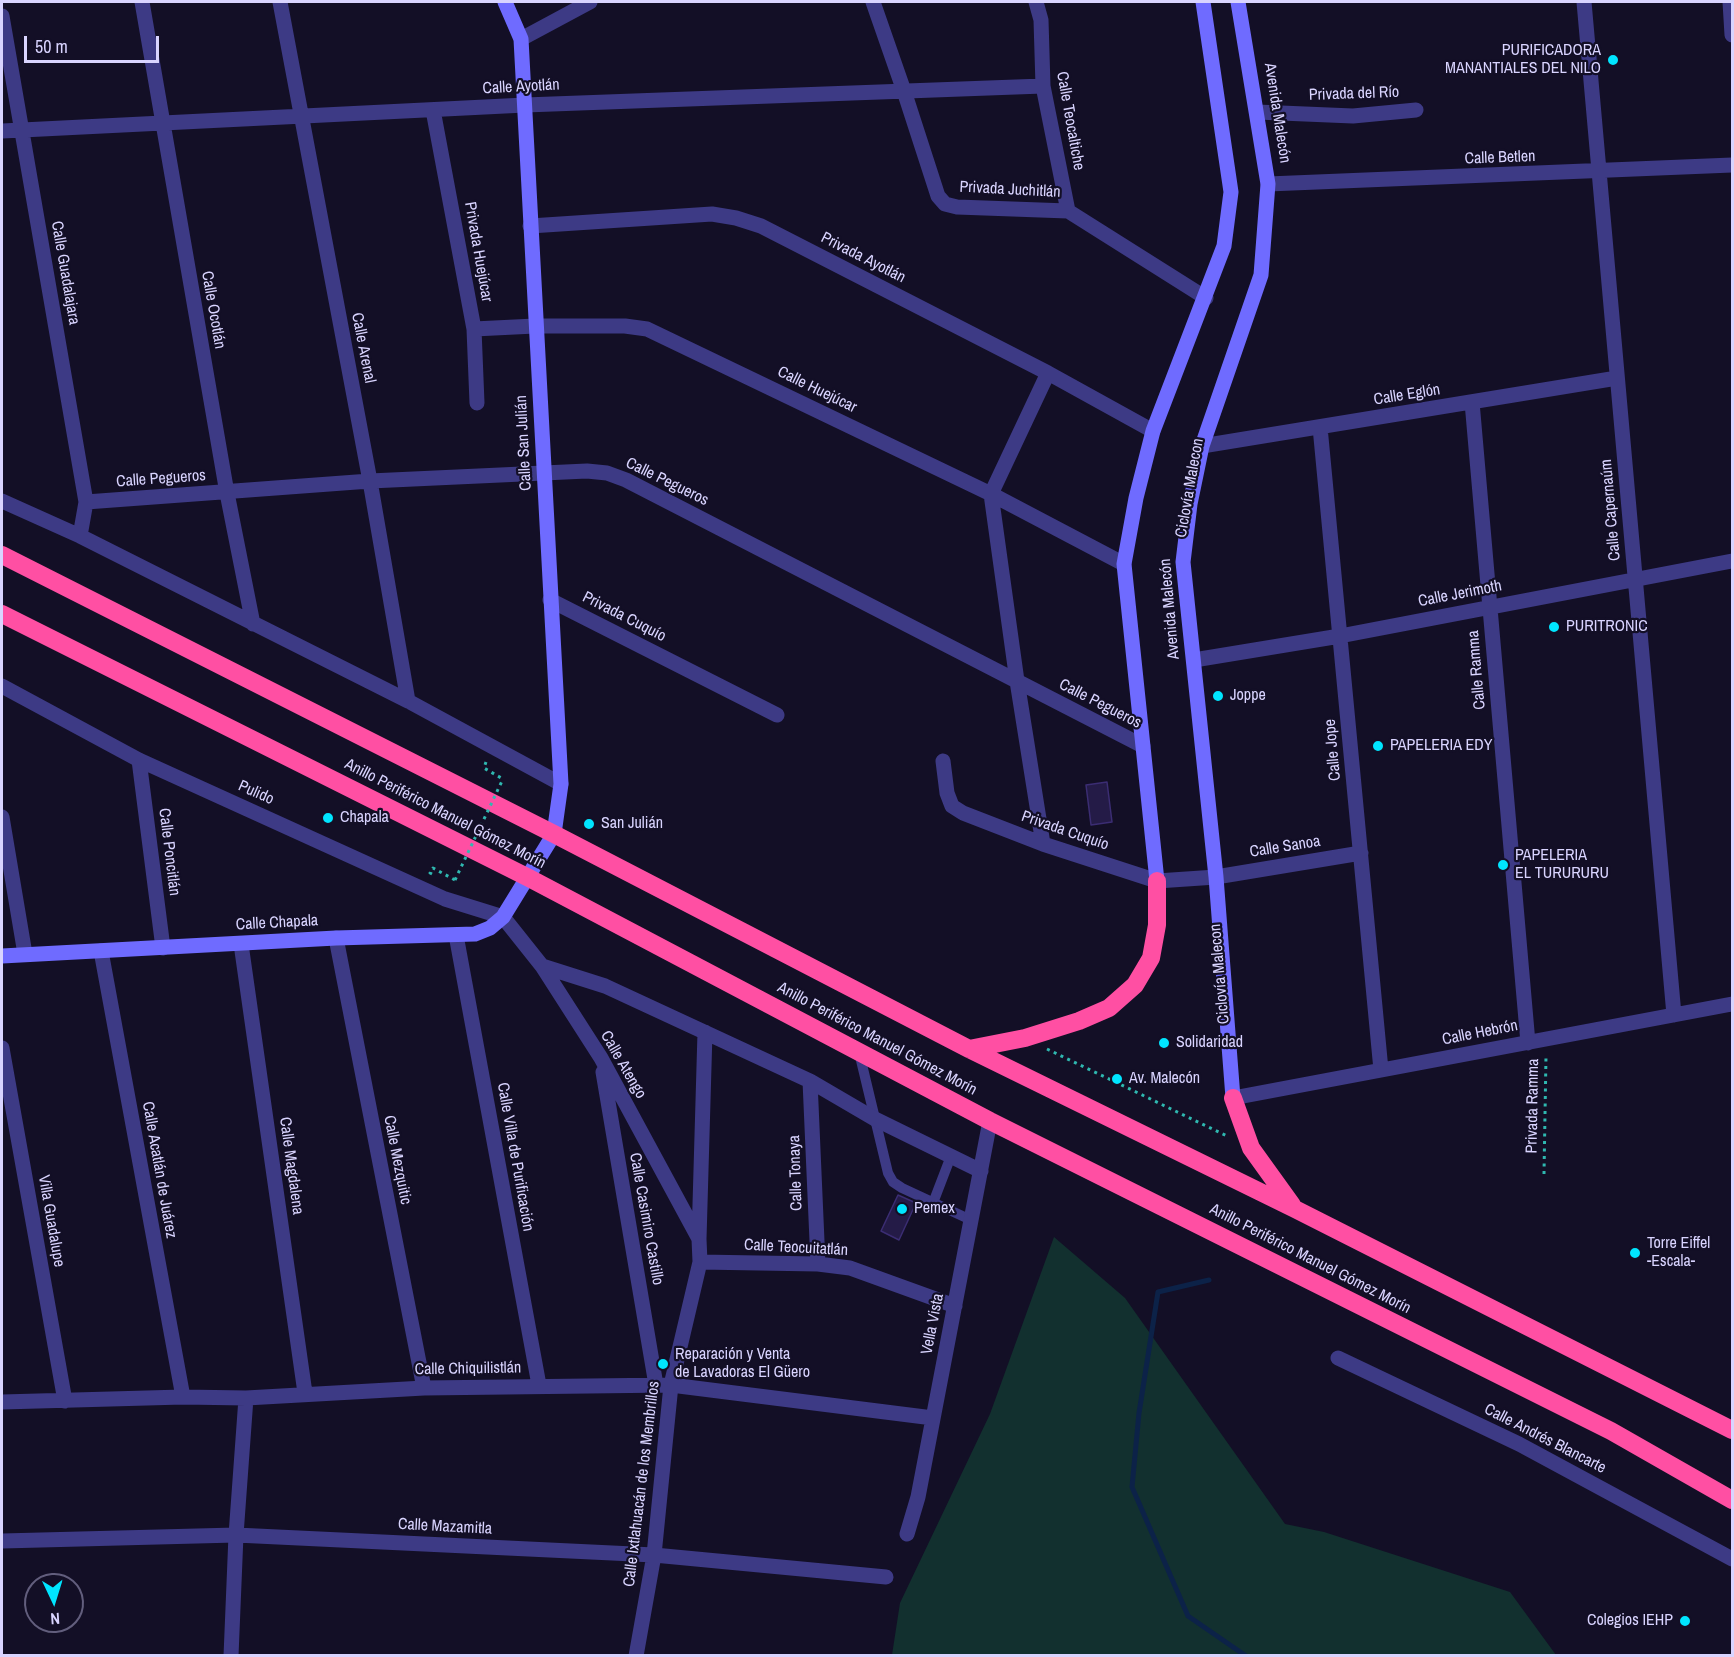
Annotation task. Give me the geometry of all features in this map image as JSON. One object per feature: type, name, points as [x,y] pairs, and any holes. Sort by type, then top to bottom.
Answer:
[{"type":"highway","name":"Anillo Periférico Manuel Gómez Morín","points":[[2,555],[554,834],[969,1049],[1295,1209],[1732,1430]]},
{"type":"highway","name":"Anillo Periférico Manuel Gómez Morín","points":[[2,614],[529,878],[990,1121],[1611,1431],[1732,1500]]},
{"type":"highway","points":[[969,1049],[1025,1038],[1079,1021],[1109,1008],[1135,985],[1151,958],[1157,925],[1157,881]]},
{"type":"highway","name":"Avenida Malecón","points":[[1233,1098],[1251,1148],[1295,1209]]},
{"type":"main road","name":"Calle San Julián","points":[[505,2],[522,39],[535,326],[561,784],[554,834],[529,878]]},
{"type":"main road","points":[[1157,881],[1125,564],[1136,498],[1153,431],[1206,298],[1224,246],[1230,192],[1203,2]]},
{"type":"main road","name":"Avenida Malecón","points":[[1233,1098],[1216,877],[1183,562],[1190,504],[1202,447],[1262,275],[1268,184],[1238,2]]},
{"type":"main road","name":"Calle Chapala","points":[[2,956],[336,938],[475,934],[490,928],[503,917],[529,878]]},
{"type":"street","name":"Calle Ocotlán","points":[[142,2],[227,493],[253,624]]},
{"type":"street","name":"Calle Arenal","points":[[280,2],[370,481],[408,701]]},
{"type":"street","points":[[522,39],[590,2]]},
{"type":"street","points":[[873,2],[904,91]]},
{"type":"street","name":"Calle Teocaltiche","points":[[1036,2],[1041,20],[1043,86],[1068,211]]},
{"type":"street","points":[[1245,2],[1250,67]]},
{"type":"street","name":"Calle Capernaúm","points":[[1584,2],[1674,1015]]},
{"type":"street","points":[[1730,2],[1732,34]]},
{"type":"street","name":"Calle Guadalajara","points":[[2,16],[86,502],[80,536]]},
{"type":"street","name":"Calle Ayotlán","points":[[2,131],[525,105],[1043,86]]},
{"type":"street","name":"Privada Juchitlán","points":[[904,91],[938,196],[945,204],[957,207],[1068,211],[1206,298]]},
{"type":"street","name":"Privada Huejúcar","points":[[433,110],[474,329],[477,403]]},
{"type":"street","name":"Privada del Río","points":[[1257,112],[1353,116],[1416,110]]},
{"type":"street","name":"Calle Betlen","points":[[1268,184],[1732,165]]},
{"type":"street","name":"Privada Ayotlán","points":[[530,226],[712,214],[736,218],[761,226],[1048,373],[1153,431]]},
{"type":"street","name":"Calle Huejúcar","points":[[474,329],[535,326],[625,326],[647,329],[991,494],[1125,564]]},
{"type":"street","points":[[1043,844],[991,494],[1048,373]]},
{"type":"street","name":"Calle Eglón","points":[[1202,447],[1617,378]]},
{"type":"street","name":"Calle Ramma","points":[[1472,402],[1528,1043]]},
{"type":"street","name":"Calle Jope","points":[[1320,427],[1381,1070]]},
{"type":"street","name":"Calle Pegueros","points":[[86,502],[370,481],[587,471],[607,473],[626,480],[1143,746]]},
{"type":"street","points":[[2,501],[80,536],[408,701],[561,784]]},
{"type":"street","name":"Calle Jerimoth","points":[[1194,660],[1340,636],[1732,561]]},
{"type":"street","name":"Privada Cuquío","points":[[550,600],[777,715]]},
{"type":"street","name":"Pulido","points":[[2,686],[139,760],[445,899],[503,917]]},
{"type":"street","name":"Calle Poncitlán","points":[[139,760],[163,948]]},
{"type":"street","name":"Privada Cuquío","points":[[943,760],[947,793],[952,806],[963,813],[1043,844],[1157,881],[1216,877]]},
{"type":"street","points":[[2,818],[25,954]]},
{"type":"street","name":"Calle Sanoa","points":[[1216,877],[1361,853]]},
{"type":"street","name":"Calle Atengo","points":[[503,917],[542,966],[601,1058],[699,1239]]},
{"type":"street","name":"Calle Villa de Purificación","points":[[456,935],[539,1385]]},
{"type":"street","name":"Calle Mezquitic","points":[[336,938],[424,1388]]},
{"type":"street","name":"Calle Magdalena","points":[[240,944],[305,1393]]},
{"type":"street","name":"Calle Acatlán de Juárez","points":[[101,951],[183,1396]]},
{"type":"street","points":[[542,966],[605,987],[810,1081],[875,1119],[981,1171]]},
{"type":"street","name":"Calle Hebrón","points":[[1233,1098],[1732,1004]]},
{"type":"street","name":"Calle Ixtlahuacán de los Membrillos","points":[[636,1656],[654,1555],[663,1385],[700,1262],[705,1032]]},
{"type":"street","name":"Villa Guadalupe","points":[[2,1048],[65,1401]]},
{"type":"street","name":"Calle Casimiro Castillo","points":[[601,1058],[663,1385]]},
{"type":"street","name":"Calle Tonaya","points":[[810,1081],[818,1264]]},
{"type":"street","name":"Vella Vista","points":[[907,1534],[918,1497],[990,1121]]},
{"type":"street","name":"Calle Teocuitatlán","points":[[700,1262],[818,1264],[850,1268],[955,1306]]},
{"type":"street","name":"Calle Andrés Blancarte","points":[[1338,1358],[1519,1444],[1732,1559]]},
{"type":"street","name":"Calle Chiquilistlán","points":[[2,1402],[183,1396],[246,1398],[305,1393],[539,1385],[663,1385],[933,1418]]},
{"type":"street","points":[[231,1656],[236,1535],[246,1398]]},
{"type":"street","name":"Calle Mazamitla","points":[[2,1541],[236,1535],[654,1555],[886,1577]]},
{"type":"lane","points":[[859,1051],[888,1173],[893,1182],[971,1220]]},
{"type":"lane","points":[[933,1203],[951,1156]]},
{"type":"path","points":[[455,880],[503,779]]},
{"type":"path","points":[[1025,1038],[1251,1148]]},
{"type":"path","name":"Privada Ramma","points":[[1544,1174],[1547,1039]]},
{"type":"green space","points":[[1054,1237],[1125,1298],[1285,1524],[1324,1532],[1510,1592],[1556,1655],[892,1655],[900,1603],[990,1414]]},
{"type":"building","points":[[1107,782],[1112,822],[1091,825],[1086,785]]},
{"type":"building","name":"Pemex","points":[[898,1195],[916,1203],[899,1240],[881,1231]]},
{"type":"waterway","points":[[1209,1280],[1158,1292],[1139,1413],[1132,1487],[1188,1616],[1246,1656]]},
{"type":"place","name":"PURIFICADORA MANANTIALES DEL NILO","points":[[1613,60]]},
{"type":"place","name":"PURITRONIC","points":[[1554,627]]},
{"type":"place","name":"Joppe","points":[[1218,696]]},
{"type":"place","name":"PAPELERIA EDY","points":[[1378,746]]},
{"type":"place","name":"Chapala","points":[[328,818]]},
{"type":"place","name":"San Julián","points":[[589,824]]},
{"type":"place","name":"PAPELERIA EL TURURURU","points":[[1503,865]]},
{"type":"place","name":"Solidaridad","points":[[1164,1043]]},
{"type":"place","name":"Av. Malecón","points":[[1117,1079]]},
{"type":"place","name":"Pemex","points":[[902,1209]]},
{"type":"place","name":"Torre Eiffel -Escala-","points":[[1635,1253]]},
{"type":"place","name":"Reparación y Venta de Lavadoras El Güero","points":[[663,1364]]},
{"type":"place","name":"Colegios IEHP","points":[[1685,1621]]}]
